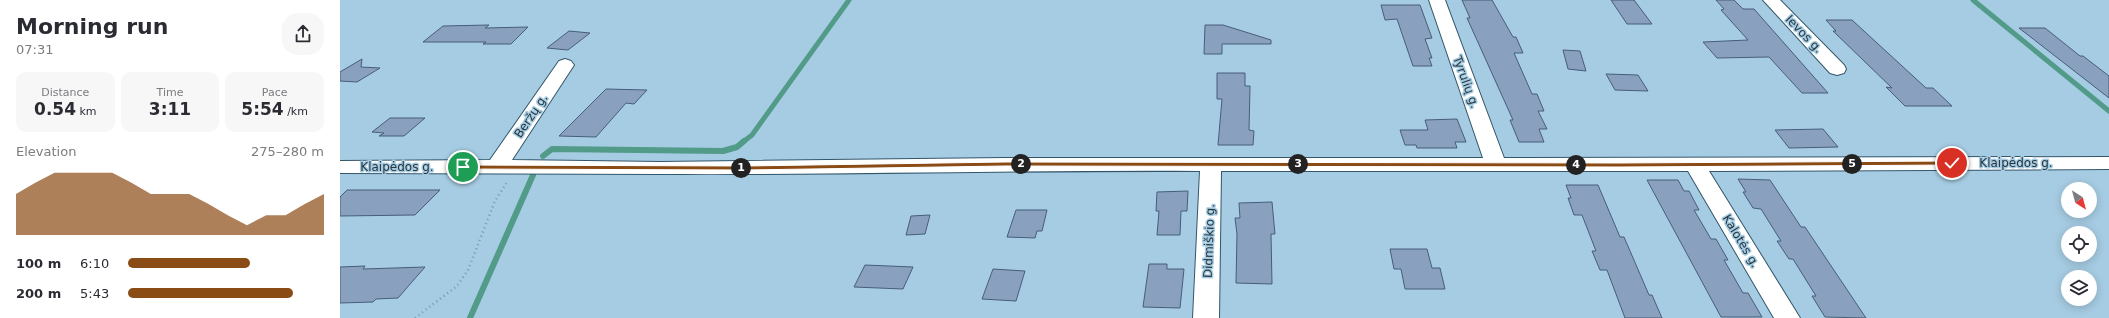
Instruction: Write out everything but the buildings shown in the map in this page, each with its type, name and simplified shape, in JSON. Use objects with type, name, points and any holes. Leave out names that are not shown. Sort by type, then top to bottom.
[{"type":"street","name":"Tyrulių g.","points":[[1437,0],[1496,164]]},
{"type":"street","name":"Ievos g.","points":[[1771,0],[1837,69]]},
{"type":"street","name":"Beržų g.","points":[[507,166],[565,65]]},
{"type":"street","name":"Klaipėdos g.","points":[[340,167],[507,166],[668,168],[972,164],[1695,165],[2109,163]]},
{"type":"street","name":"Didmiškio g.","points":[[1206,318],[1211,164]]},
{"type":"street","name":"Kalotės g.","points":[[1695,165],[1787,318]]},
{"type":"path","points":[[414,318],[457,286],[464,275],[495,201],[507,166]]},
{"type":"waterway","points":[[743,142],[752,135],[849,0]]},
{"type":"waterway","points":[[1973,0],[2109,111]]},
{"type":"waterway","points":[[543,156],[552,149],[723,151],[737,147],[744,141]]},
{"type":"waterway","points":[[470,318],[533,175]]},
{"type":"route","points":[[463,167],[745,168],[972,164],[1398,163],[1619,165],[1952,163]]}]
